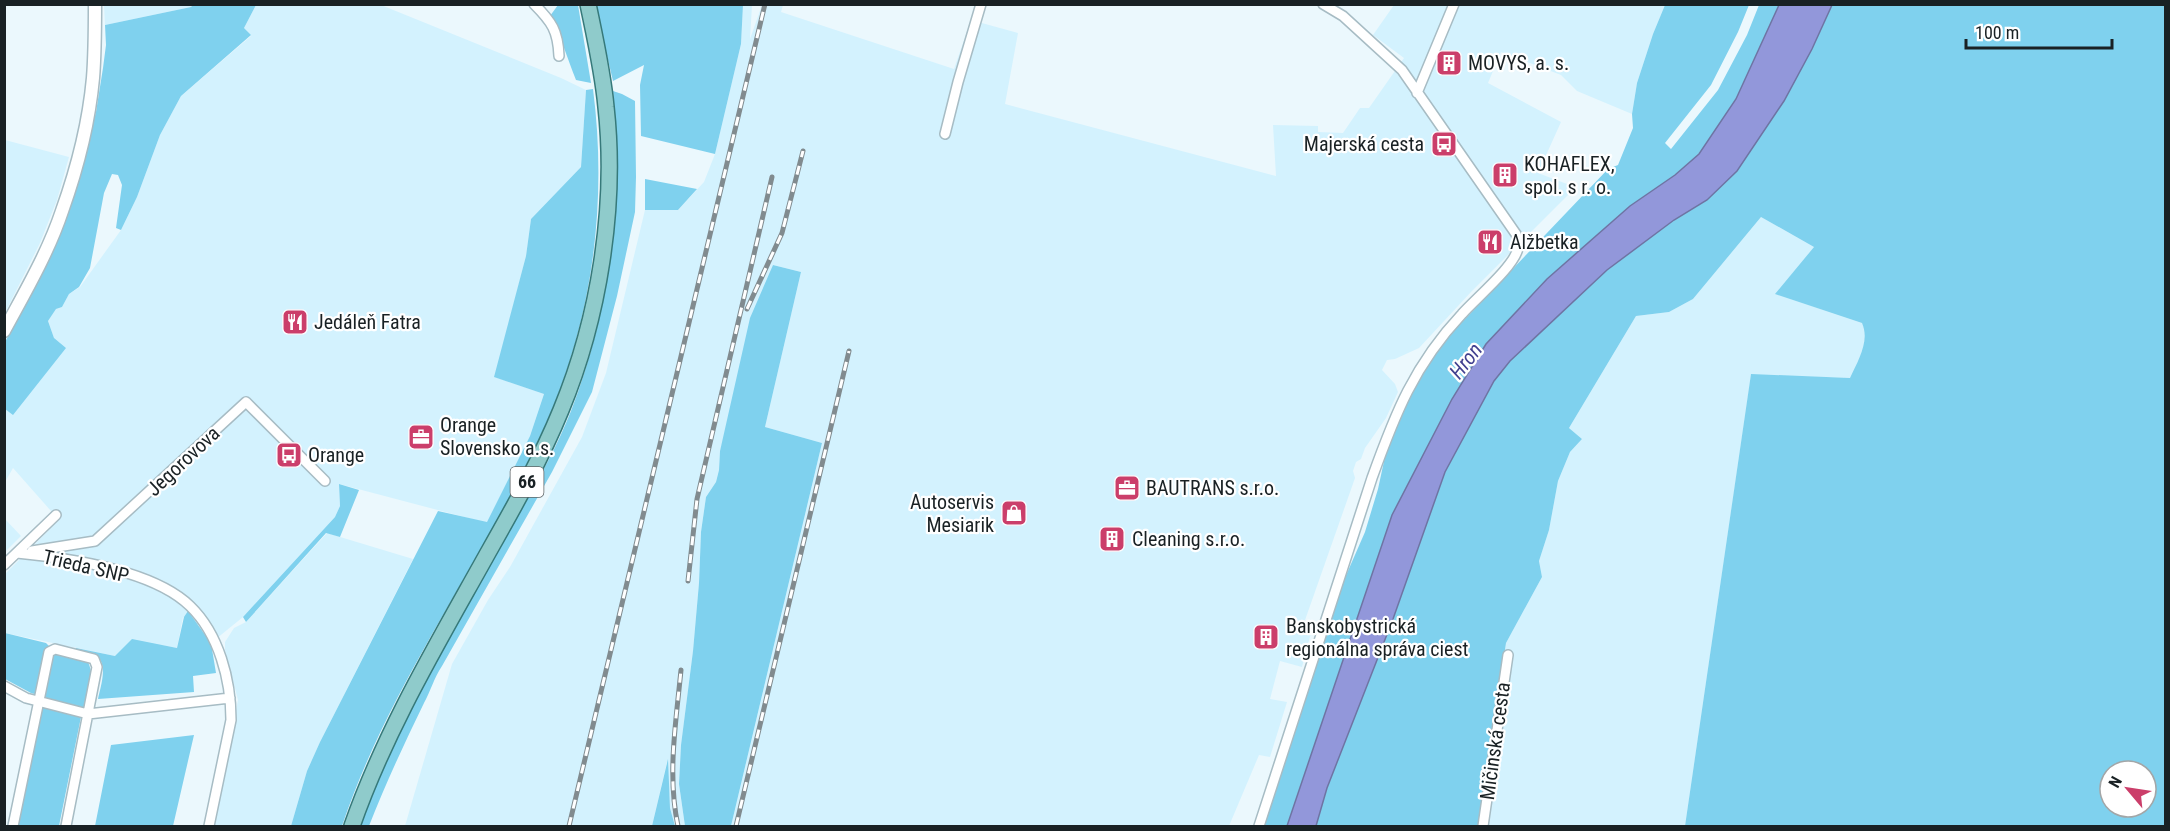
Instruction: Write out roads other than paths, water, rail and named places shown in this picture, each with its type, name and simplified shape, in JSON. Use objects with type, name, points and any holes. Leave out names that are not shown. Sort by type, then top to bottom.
[{"type":"main road","name":"66","points":[[352,826],[370,778],[399,716],[524,489],[552,431],[572,381],[590,321],[602,258],[608,163],[606,109],[599,57],[588,4]]},
{"type":"street","points":[[4,331],[45,253],[70,187],[87,119],[93,80],[95,4]]},
{"type":"street","points":[[534,4],[557,34],[559,56]]},
{"type":"street","points":[[945,134],[981,4]]},
{"type":"street","points":[[1259,826],[1372,478],[1408,388],[1432,348],[1509,265],[1518,249],[1516,234],[1402,70],[1343,16],[1323,4]]},
{"type":"street","points":[[1417,93],[1454,4]]},
{"type":"street","name":"Jegorovova","points":[[17,553],[95,541],[246,402],[325,481]]},
{"type":"street","points":[[4,566],[56,515]]},
{"type":"street","name":"Trieda SNP","points":[[17,553],[82,562],[116,570],[154,584],[177,596],[195,612],[209,630],[221,658],[230,698],[231,720],[209,826]]},
{"type":"street","points":[[13,826],[51,649],[89,657],[96,662],[97,667],[66,826]]},
{"type":"street","name":"Mičinská cesta","points":[[1483,826],[1508,655]]},
{"type":"street","points":[[4,686],[26,698],[88,714],[230,698]]},
{"type":"railway","points":[[569,826],[765,4]]},
{"type":"railway","points":[[747,309],[782,233],[803,151]]},
{"type":"railway","points":[[688,581],[697,499],[772,177]]},
{"type":"railway","points":[[736,826],[849,351]]},
{"type":"railway","points":[[678,826],[673,768],[681,670]]},
{"type":"place","name":"MOVYS, a. s.","points":[[1449,63]]},
{"type":"place","name":"Majerská cesta","points":[[1444,144]]},
{"type":"place","name":"KOHAFLEX, spol. s r. o.","points":[[1505,175]]},
{"type":"place","name":"Alžbetka","points":[[1490,242]]},
{"type":"place","name":"Jedáleň Fatra","points":[[295,322]]},
{"type":"place","name":"Orange Slovensko a.s.","points":[[421,437]]},
{"type":"place","name":"Orange","points":[[289,455]]},
{"type":"place","name":"BAUTRANS s.r.o.","points":[[1127,488]]},
{"type":"place","name":"Autoservis Mesiarik","points":[[1014,513]]},
{"type":"place","name":"Cleaning s.r.o.","points":[[1112,539]]},
{"type":"place","name":"Banskobystrická regionálna správa ciest","points":[[1266,637]]},
{"type":"water label","name":"Hron","points":[[1466,361]]}]
